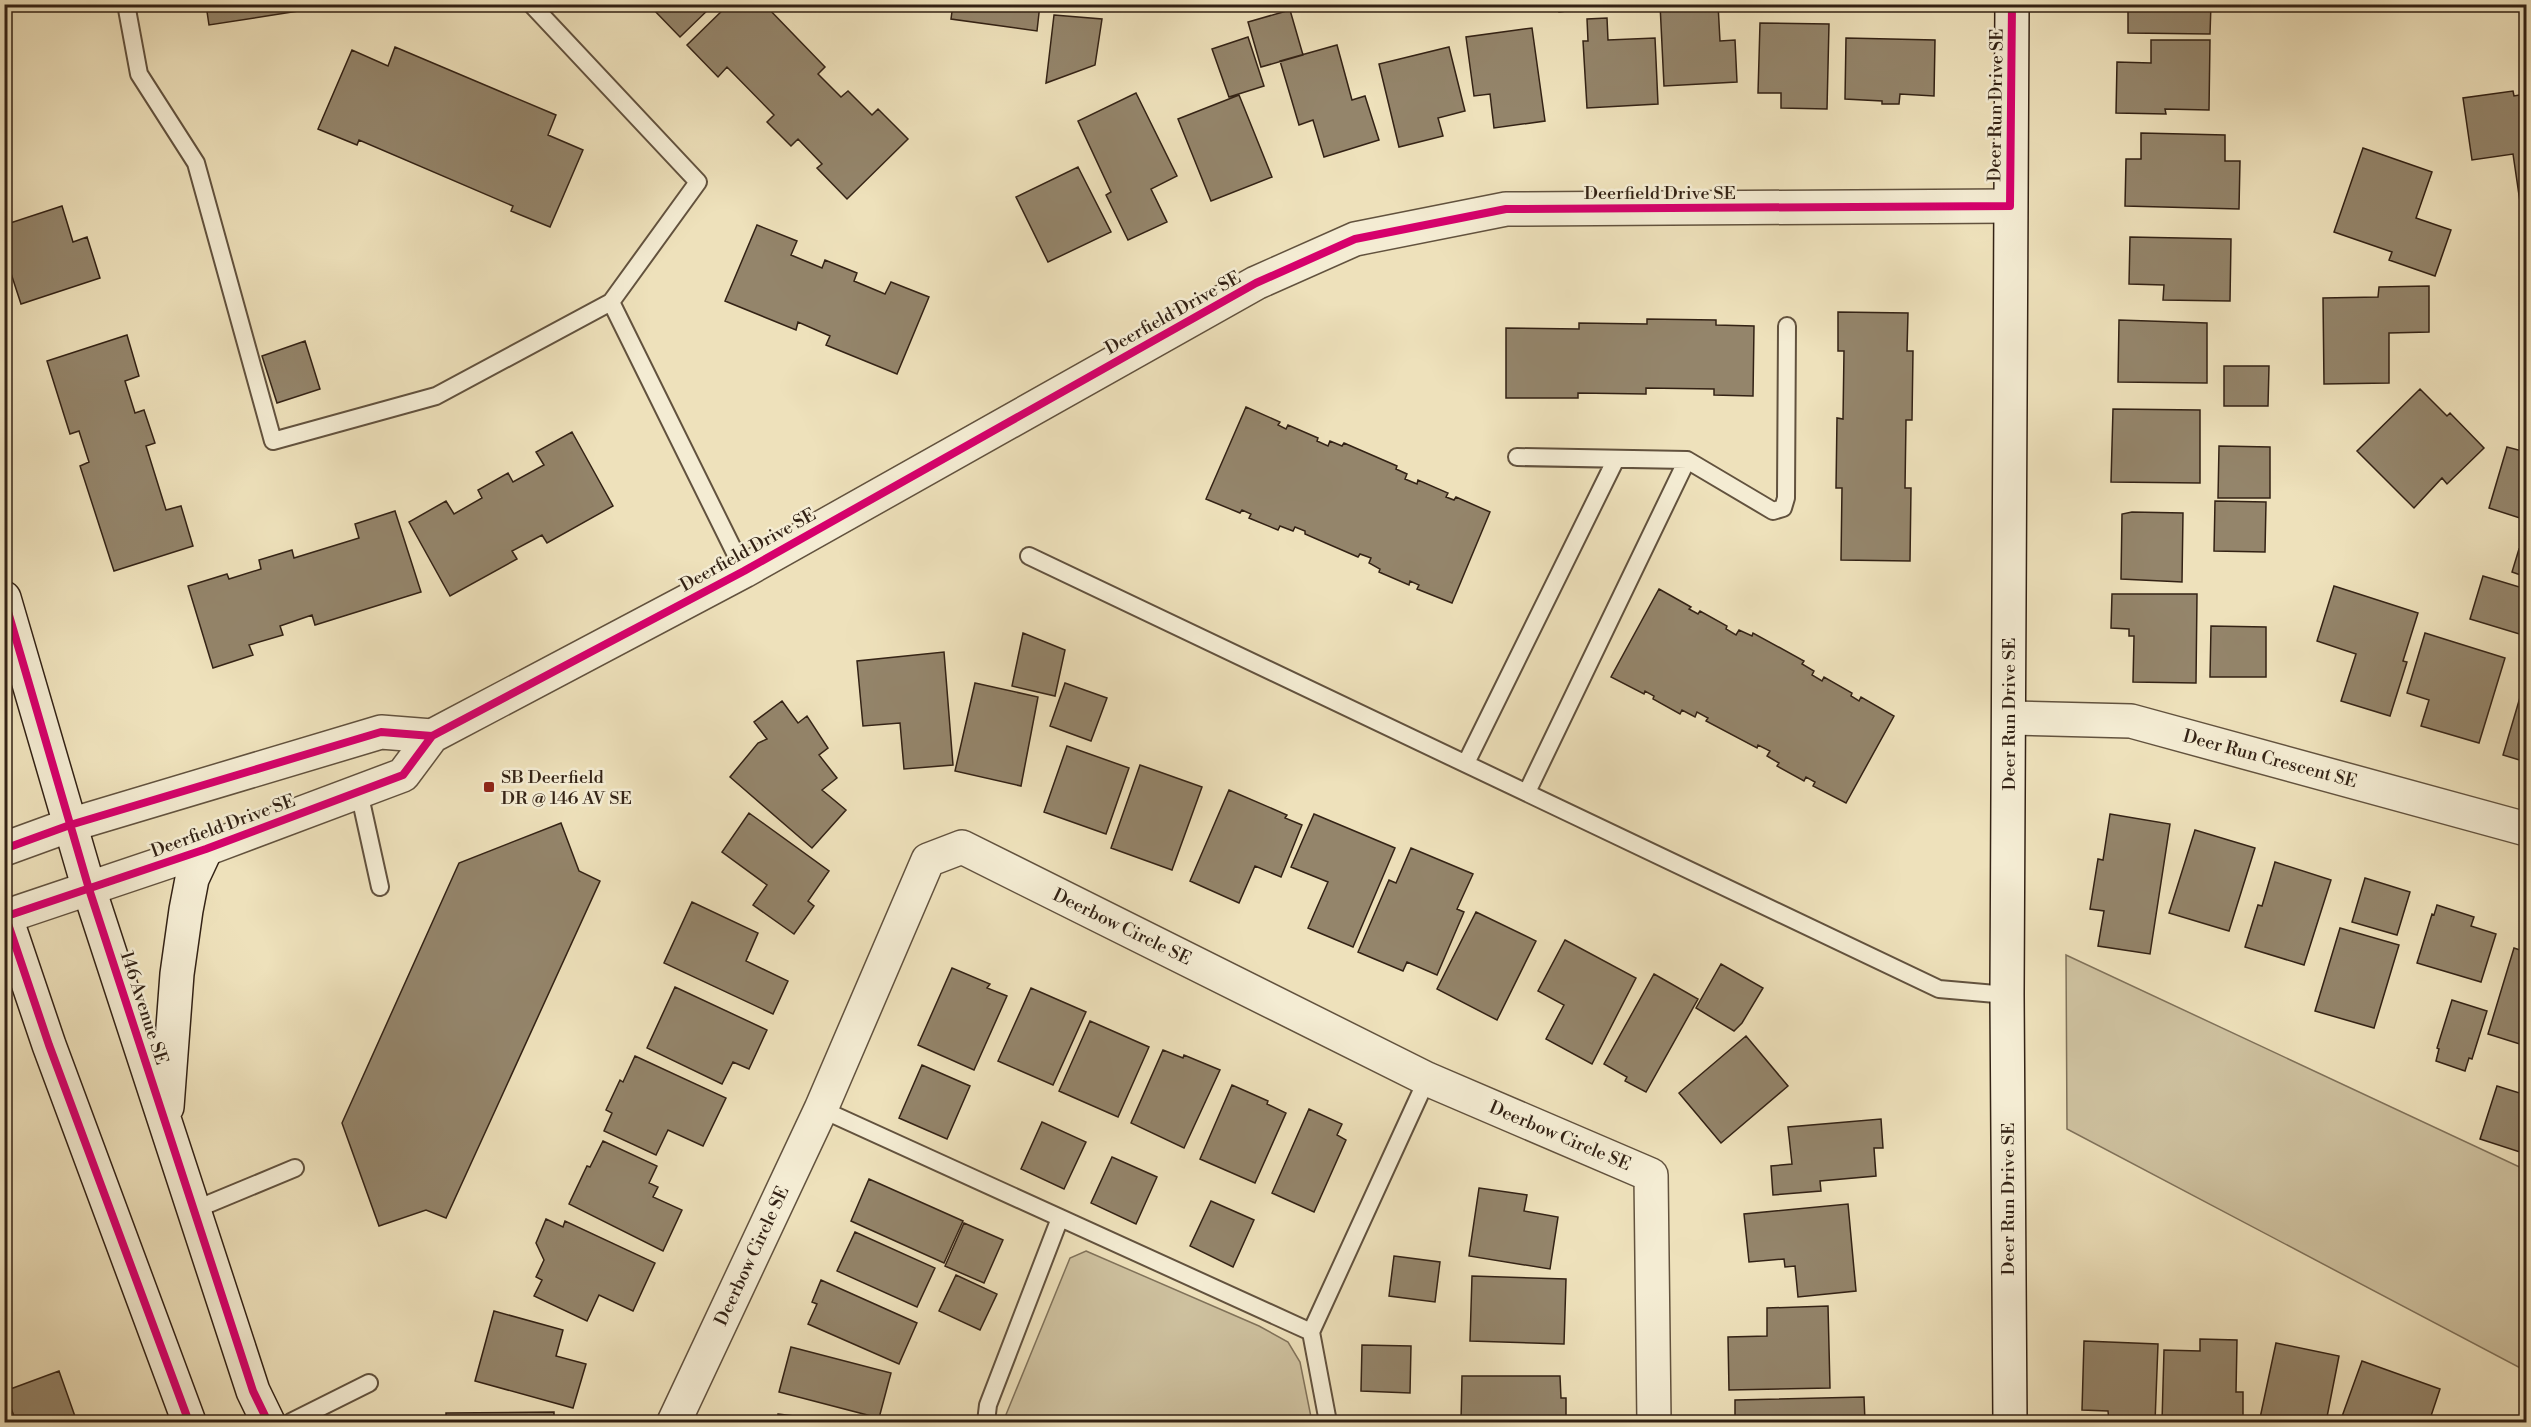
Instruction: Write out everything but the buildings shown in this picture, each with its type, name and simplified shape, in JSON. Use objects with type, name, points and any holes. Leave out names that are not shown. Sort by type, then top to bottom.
[{"type":"street","name":"Deer Run Drive SE","points":[[2010,1422],[2007,995],[2012,4]]},
{"type":"street","name":"Deerfield Drive SE","points":[[5,915],[206,849],[403,776],[432,736],[744,570],[1256,283],[1355,239],[1506,209],[2010,206]]},
{"type":"street","name":"146 Avenue SE","points":[[4,598],[89,889],[254,1391],[268,1422]]},
{"type":"street","name":"Deer Run Crescent SE","points":[[2010,718],[2131,722],[2526,829]]},
{"type":"street","points":[[4,849],[70,825],[381,732],[432,736]]},
{"type":"street","name":"Deerbow Circle SE","points":[[674,1422],[821,1109],[928,860],[962,847],[1426,1079],[1651,1175],[1654,1422]]},
{"type":"street","points":[[166,1123],[177,974],[186,910],[192,879],[206,849]]},
{"type":"street","points":[[5,915],[49,1045],[189,1422]]},
{"type":"lane","points":[[126,4],[139,74],[196,163],[273,441],[436,396],[610,302],[698,182],[531,4]]},
{"type":"lane","points":[[610,302],[744,570]]},
{"type":"lane","points":[[1517,457],[1687,460],[1773,511],[1783,508],[1786,498],[1787,326]]},
{"type":"lane","points":[[1466,763],[1616,459]]},
{"type":"lane","points":[[1527,792],[1687,460]]},
{"type":"lane","points":[[1029,556],[1939,989],[2007,995]]},
{"type":"lane","points":[[359,792],[380,887]]},
{"type":"lane","points":[[1328,1422],[1311,1332],[1426,1079]]},
{"type":"lane","points":[[821,1109],[1311,1332]]},
{"type":"lane","points":[[194,1210],[295,1168]]},
{"type":"lane","points":[[987,1422],[988,1405],[1060,1218]]},
{"type":"lane","points":[[291,1422],[369,1383]]},
{"type":"shaded area","points":[[2066,955],[2526,1170],[2526,1371],[2067,1129]]},
{"type":"shaded area","points":[[1086,1251],[1259,1326],[1288,1342],[1300,1362],[1312,1422],[1003,1422],[1070,1258]]},
{"type":"cycle path","points":[[4,917],[206,849],[403,775],[432,736],[744,571],[1256,283],[1355,239],[1506,209],[2010,206],[2012,4]]},
{"type":"cycle path","points":[[4,598],[89,889],[253,1391],[268,1422]]},
{"type":"cycle path","points":[[4,849],[70,825],[381,732],[432,736]]},
{"type":"cycle path","points":[[4,912],[49,1045],[189,1422]]},
{"type":"place","name":"SB Deerfield DR @ 146 AV SE","points":[[489,787]]}]
